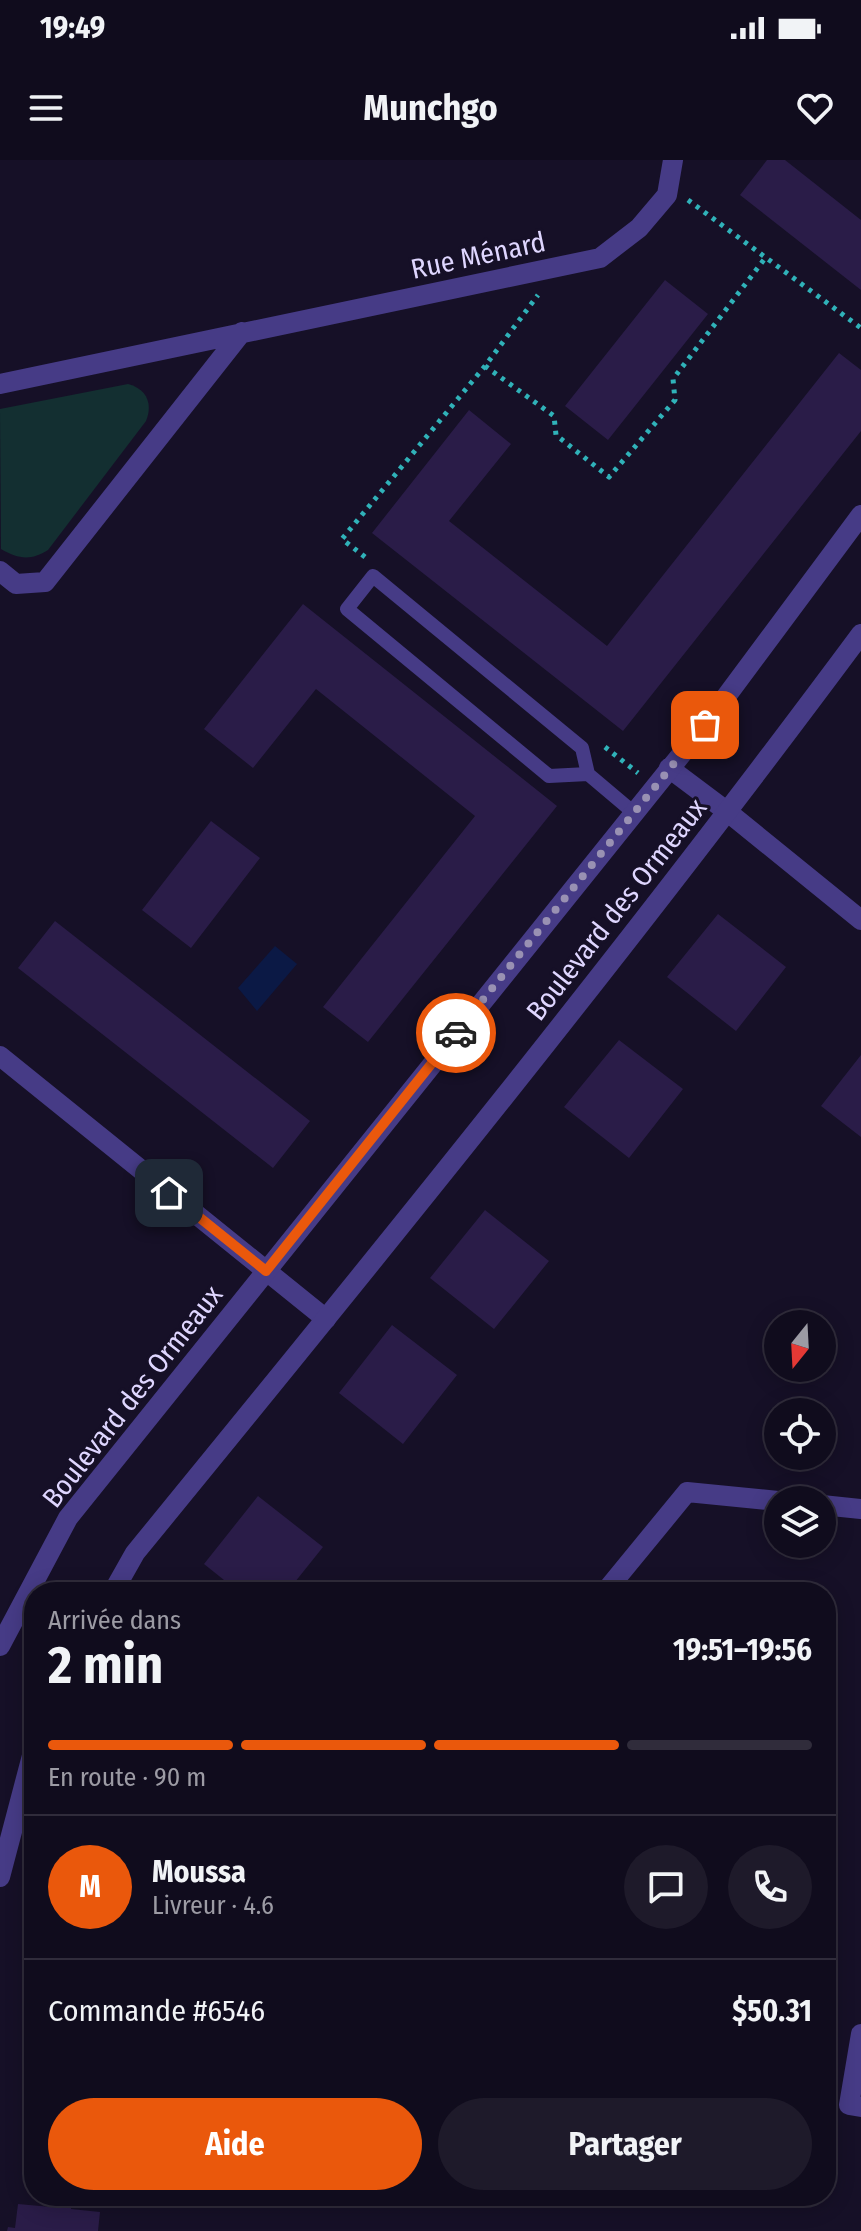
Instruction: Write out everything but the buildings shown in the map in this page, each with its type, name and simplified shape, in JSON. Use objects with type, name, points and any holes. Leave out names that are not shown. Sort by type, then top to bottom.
[{"type":"street","name":"Rue Ménard","points":[[0,384],[600,258],[639,228],[667,195],[673,160]]},
{"type":"street","points":[[0,571],[16,584],[45,582],[242,332]]},
{"type":"street","name":"Boulevard des Ormeaux","points":[[34,1582],[68,1518],[705,725],[861,515]]},
{"type":"street","name":"Boulevard des Ormeaux","points":[[119,1582],[135,1553],[326,1319],[729,813],[861,634]]},
{"type":"street","points":[[669,768],[861,920]]},
{"type":"street","points":[[0,1056],[326,1319]]},
{"type":"street","points":[[613,1582],[687,1492],[764,1500]]},
{"type":"street","points":[[836,1506],[861,1509]]},
{"type":"street","name":"Boulevard des Ormeaux","points":[[0,1646],[24,1601]]},
{"type":"street","points":[[0,1877],[24,1786]]},
{"type":"street","points":[[861,2034],[849,2105],[861,2107]]},
{"type":"lane","points":[[588,774],[549,776],[347,609],[373,576],[582,748],[588,774],[633,812]]},
{"type":"path","points":[[668,185],[861,328]]},
{"type":"path","points":[[485,366],[554,416],[556,435],[609,477],[675,400],[673,379],[766,257]]},
{"type":"path","points":[[367,559],[342,539],[485,366],[560,266]]},
{"type":"path","points":[[604,746],[654,786]]},
{"type":"green space","points":[[128,384],[135,386],[147,398],[149,409],[146,421],[48,550],[24,557],[1,549],[0,409]]},
{"type":"water","points":[[275,946],[297,964],[257,1011],[238,988]]},
{"type":"way so far","points":[[456,1033],[705,725]]},
{"type":"route","points":[[169,1193],[266,1271],[456,1033]]}]
